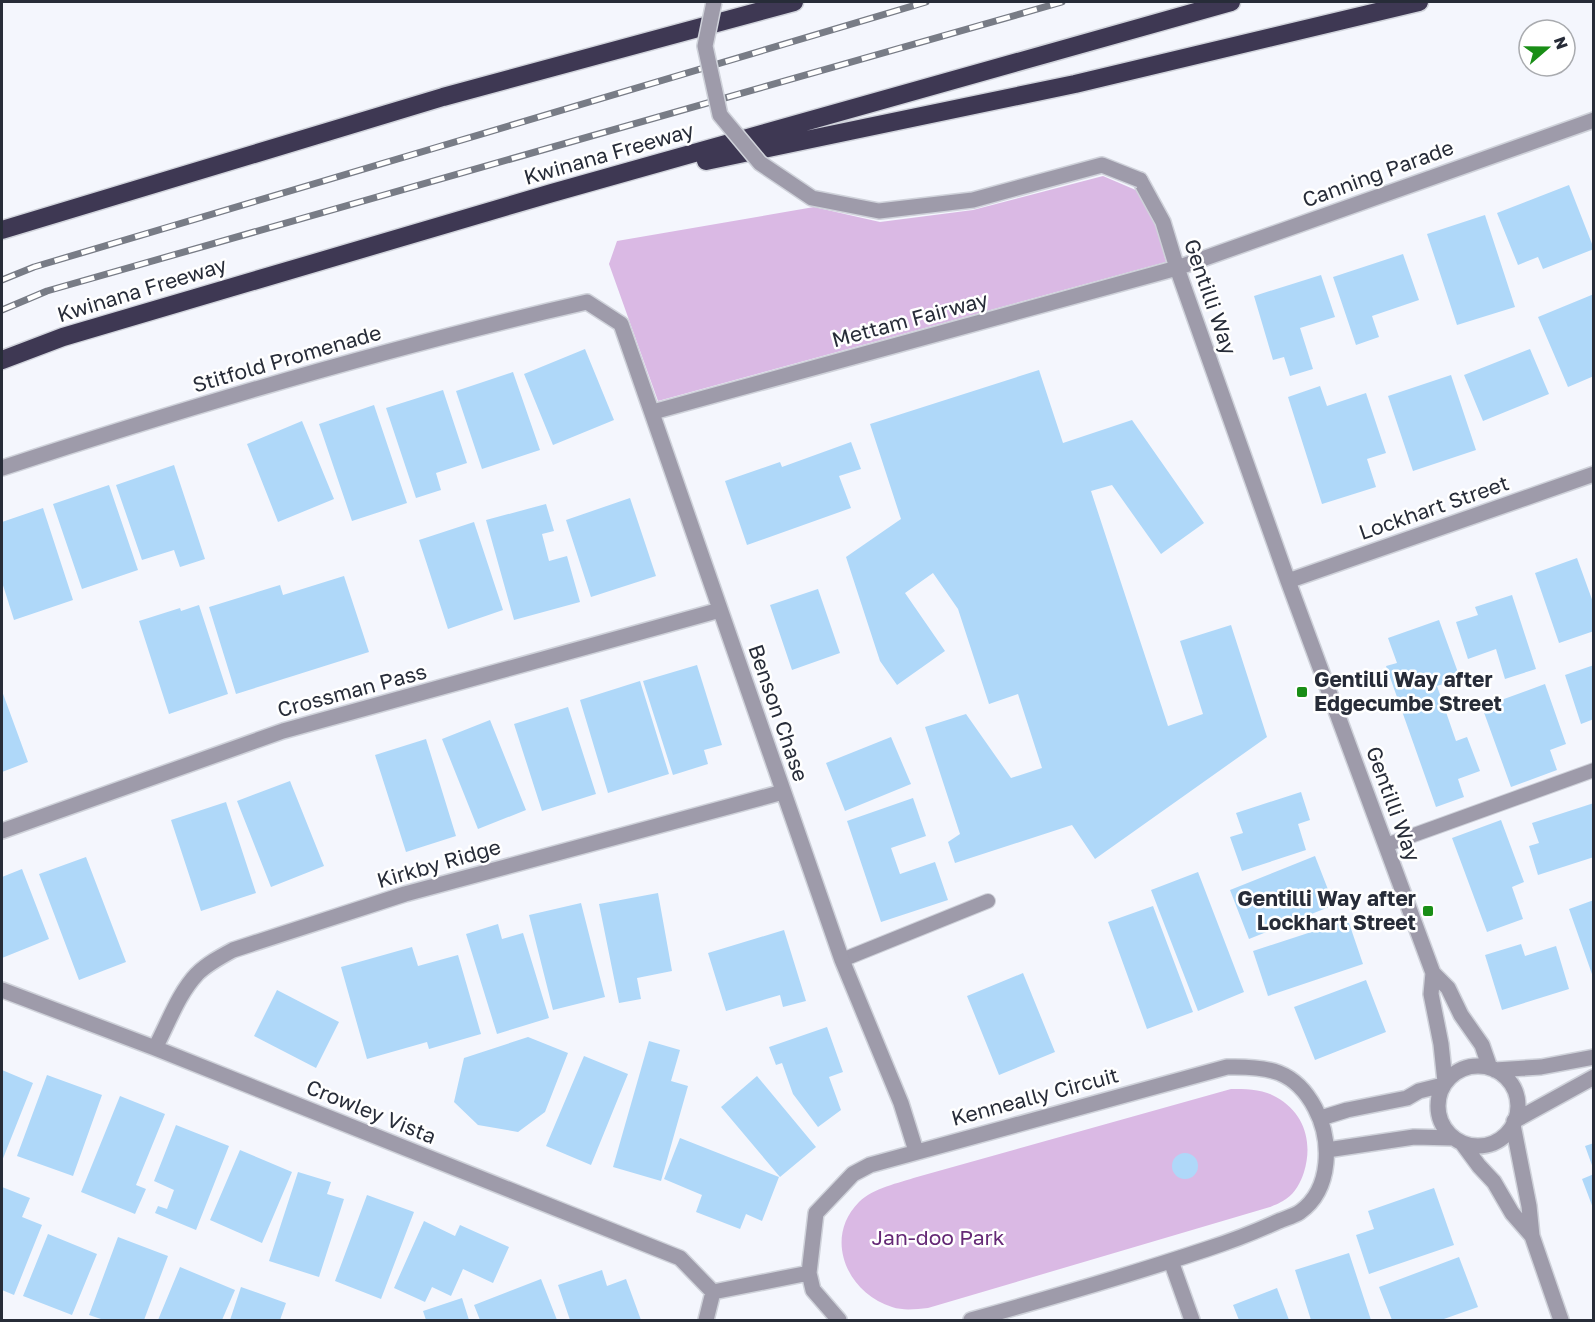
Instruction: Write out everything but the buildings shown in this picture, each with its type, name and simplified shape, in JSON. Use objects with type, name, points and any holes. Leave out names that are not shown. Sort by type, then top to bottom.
[{"type":"highway","points":[[2,230],[443,97],[794,2]]},
{"type":"highway","name":"Kwinana Freeway","points":[[2,360],[63,337],[552,193],[1231,2]]},
{"type":"highway","points":[[552,193],[1075,84],[1419,2]]},
{"type":"street","name":"Gentilli Way","points":[[714,2],[705,46],[720,115],[760,163],[812,198],[879,211],[973,200],[1102,165],[1140,180],[1163,222],[1177,268],[1288,581],[1433,973],[1448,988],[1493,1069]]},
{"type":"street","name":"Canning Parade","points":[[1177,268],[1593,120]]},
{"type":"street","name":"Mettam Fairway","points":[[653,412],[1177,268]]},
{"type":"street","name":"Benson Chase","points":[[587,302],[621,324],[842,960],[901,1103],[916,1151]]},
{"type":"street","name":"Stitfold Promenade","points":[[2,468],[290,378],[416,343],[587,302]]},
{"type":"street","name":"Lockhart Street","points":[[1288,581],[1593,474]]},
{"type":"street","name":"Crossman Pass","points":[[2,831],[283,731],[720,610]]},
{"type":"street","name":"Kirkby Ridge","points":[[155,1048],[185,991],[198,974],[214,960],[232,950],[405,894],[783,792]]},
{"type":"street","name":"Gentilli Way","points":[[1433,973],[1431,994],[1441,1044],[1444,1084]]},
{"type":"street","name":"Crowley Vista","points":[[2,990],[155,1048],[680,1258],[713,1292]]},
{"type":"street","points":[[1532,1236],[1512,1214],[1494,1182],[1440,1119],[1438,1102],[1444,1084],[1454,1074],[1465,1068],[1478,1066],[1493,1069],[1541,1067],[1593,1057]]},
{"type":"street","name":"Kenneally Circuit","points":[[809,1273],[816,1213],[837,1188],[853,1174],[870,1165],[1227,1067],[1256,1066],[1281,1073],[1306,1092],[1321,1118],[1327,1150],[1324,1176],[1313,1198],[1300,1212],[1252,1234],[1171,1261],[971,1320]]},
{"type":"street","points":[[1327,1150],[1414,1137],[1458,1141],[1482,1146],[1491,1144],[1507,1133],[1514,1123],[1517,1112],[1515,1092],[1510,1083],[1493,1069]]},
{"type":"street","points":[[1514,1123],[1593,1077]]},
{"type":"street","points":[[1321,1118],[1347,1110],[1407,1098],[1419,1091],[1444,1084]]},
{"type":"street","points":[[1514,1123],[1532,1236],[1561,1320]]},
{"type":"street","points":[[1171,1261],[1192,1320]]},
{"type":"street","points":[[706,1320],[713,1292],[809,1273],[813,1290],[839,1320]]},
{"type":"lane","points":[[1386,845],[1593,770]]},
{"type":"lane","points":[[842,960],[988,901]]},
{"type":"green space","points":[[1103,176],[1138,191],[1157,228],[1166,262],[658,401],[609,264],[617,241],[814,207],[880,222],[973,210]]},
{"type":"green space","name":"Jan-doo Park","points":[[1231,1089],[1248,1089],[1271,1094],[1294,1111],[1304,1130],[1308,1150],[1303,1176],[1292,1194],[1270,1207],[928,1308],[901,1309],[876,1300],[852,1277],[845,1263],[842,1247],[843,1232],[848,1216],[859,1202],[879,1190],[917,1177]]},
{"type":"railway","points":[[2,280],[34,267],[926,2]]},
{"type":"railway","points":[[2,310],[47,291],[1062,2]]},
{"type":"place","name":"Gentilli Way after Edgecumbe Street","points":[[1302,692]]},
{"type":"place","name":"Gentilli Way after Lockhart Street","points":[[1428,911]]}]
